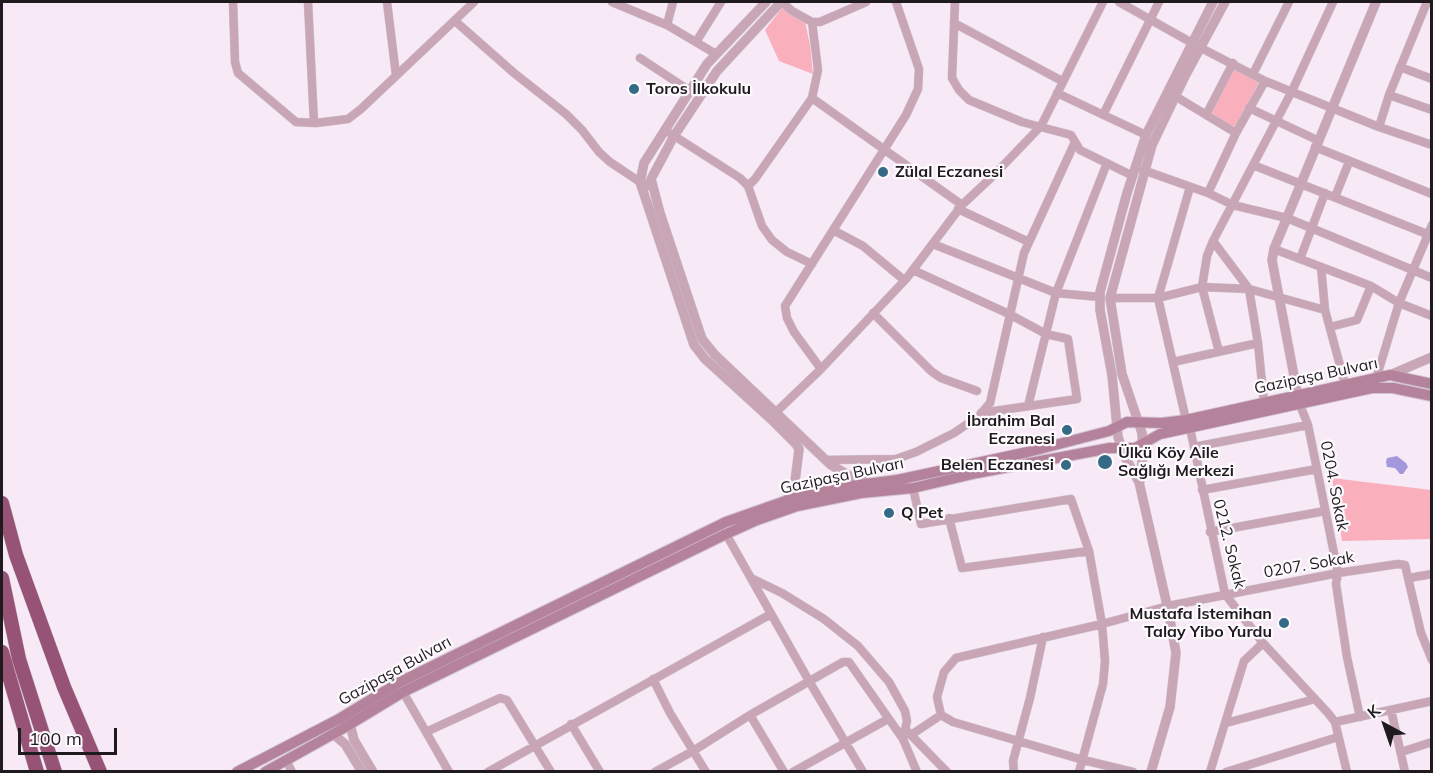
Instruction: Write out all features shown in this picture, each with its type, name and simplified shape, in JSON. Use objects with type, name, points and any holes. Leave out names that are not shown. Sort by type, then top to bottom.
[{"type":"highway","points":[[2,503],[16,555],[64,687],[100,771]]},
{"type":"highway","points":[[2,578],[19,659],[55,771]]},
{"type":"highway","points":[[2,652],[36,771]]},
{"type":"main road","name":"Gazipaşa Bulvarı","points":[[265,771],[403,692],[726,534],[797,506],[861,493],[913,488],[977,473],[1121,446],[1135,447],[1160,434],[1188,424],[1264,402],[1299,400],[1345,384],[1390,375],[1431,384]]},
{"type":"main road","name":"Gazipaşa Bulvarı","points":[[237,771],[339,719],[400,682],[726,522],[786,501],[1028,452],[1109,431],[1126,422],[1188,424],[1299,400],[1372,388],[1393,388],[1431,396]]},
{"type":"street","points":[[233,2],[235,62],[238,74],[296,122],[314,123],[348,119],[474,2]]},
{"type":"street","points":[[308,2],[314,123]]},
{"type":"street","points":[[387,2],[396,75]]},
{"type":"street","points":[[612,2],[625,4],[667,24],[716,54]]},
{"type":"street","points":[[667,24],[673,2]]},
{"type":"street","points":[[696,42],[721,2]]},
{"type":"street","points":[[766,2],[716,54],[690,91],[644,163],[640,182],[694,345],[705,359],[825,460],[850,476],[870,483]]},
{"type":"street","points":[[786,501],[794,490],[799,449],[774,415],[702,339],[651,179],[674,136],[727,58],[781,2],[812,22],[820,22],[866,2]]},
{"type":"street","points":[[821,369],[794,332],[785,306],[884,151],[906,115],[918,89],[920,69],[896,2]]},
{"type":"street","points":[[955,2],[952,78],[969,100],[1022,122],[1071,135],[1080,150],[1133,176]]},
{"type":"street","points":[[774,415],[821,369],[913,270],[960,207],[1041,126],[1103,2]]},
{"type":"street","points":[[1119,2],[1265,81],[1379,127],[1431,145]]},
{"type":"street","points":[[1103,115],[1159,2]]},
{"type":"street","points":[[1139,482],[1143,452],[1142,433],[1122,374],[1110,298],[1143,170],[1152,144],[1197,45],[1213,2]]},
{"type":"street","points":[[1151,771],[1170,707],[1176,653],[1139,482],[1121,446],[1112,375],[1100,310],[1100,297],[1103,277],[1146,135],[1197,45],[1225,2]]},
{"type":"street","points":[[1253,74],[1289,2]]},
{"type":"street","points":[[1219,352],[1202,287],[1207,256],[1275,120],[1292,91],[1334,2]]},
{"type":"street","points":[[1299,400],[1272,260],[1274,249],[1376,2]]},
{"type":"street","points":[[1379,127],[1389,95],[1427,2]]},
{"type":"street","points":[[455,21],[514,73],[566,114],[610,162],[640,182],[652,187]]},
{"type":"street","points":[[748,186],[812,98],[818,70],[812,22]]},
{"type":"street","points":[[954,23],[1062,81]]},
{"type":"street","points":[[640,58],[690,91]]},
{"type":"street","points":[[1206,115],[1233,63]]},
{"type":"street","points":[[1400,67],[1431,79]]},
{"type":"street","points":[[1208,193],[1236,133],[1265,81]]},
{"type":"street","points":[[1057,93],[1146,135]]},
{"type":"street","points":[[1389,95],[1431,110]]},
{"type":"street","points":[[1175,96],[1236,133]]},
{"type":"street","points":[[812,98],[960,207],[1029,242]]},
{"type":"street","points":[[1249,108],[1349,162],[1431,194]]},
{"type":"street","points":[[665,130],[740,178],[748,186],[762,226],[772,240],[787,252],[812,264]]},
{"type":"street","points":[[825,460],[896,459],[954,433],[981,414],[990,403],[1024,253],[1076,142]]},
{"type":"street","points":[[1335,197],[1349,162]]},
{"type":"street","points":[[1028,406],[1056,293],[1107,163]]},
{"type":"street","points":[[1253,165],[1430,235]]},
{"type":"street","points":[[1143,170],[1208,193],[1233,205],[1287,218],[1431,278]]},
{"type":"street","points":[[1158,298],[1190,187]]},
{"type":"street","points":[[1300,259],[1325,193]]},
{"type":"street","points":[[1376,379],[1400,303],[1430,235],[1431,225]]},
{"type":"street","points":[[833,230],[863,246],[904,280]]},
{"type":"street","points":[[1213,241],[1249,289],[1258,343],[1264,402]]},
{"type":"street","points":[[933,244],[1056,293],[1100,297]]},
{"type":"street","points":[[1274,249],[1371,286],[1400,303],[1431,316]]},
{"type":"street","points":[[1321,267],[1325,310],[1345,384]]},
{"type":"street","points":[[913,270],[1009,314],[1046,334],[1068,339],[1077,399],[981,414]]},
{"type":"street","points":[[1330,327],[1357,320],[1371,286]]},
{"type":"street","points":[[1110,298],[1158,298],[1202,287],[1249,289],[1325,310]]},
{"type":"street","name":"0212. Sokak","points":[[1158,298],[1194,447],[1210,532],[1225,594],[1263,643],[1335,722],[1347,771]]},
{"type":"street","points":[[873,313],[931,371],[941,378],[977,391]]},
{"type":"street","points":[[1173,362],[1258,343]]},
{"type":"street","points":[[1390,375],[1431,357]]},
{"type":"street","name":"0204. Sokak","points":[[1299,400],[1308,425],[1338,573],[1337,594],[1360,717]]},
{"type":"street","points":[[1194,447],[1308,425]]},
{"type":"street","points":[[1202,490],[1317,469]]},
{"type":"street","points":[[913,488],[921,524],[1071,499],[1089,550],[1102,624],[1105,661],[1103,684],[1079,771]]},
{"type":"street","points":[[1210,532],[1325,512]]},
{"type":"street","points":[[950,518],[962,568],[1089,550]]},
{"type":"street","points":[[726,534],[863,771]]},
{"type":"street","name":"0207. Sokak","points":[[941,715],[937,697],[939,688],[944,672],[956,658],[1102,624],[1167,606],[1338,573],[1398,564],[1405,565],[1409,578]]},
{"type":"street","points":[[1431,574],[1409,578],[1421,633],[1431,660]]},
{"type":"street","points":[[750,578],[782,593],[824,619],[858,645],[889,682],[905,711],[908,732],[947,771]]},
{"type":"street","points":[[494,770],[571,724],[771,614]]},
{"type":"street","points":[[1014,771],[1013,760],[1017,741],[1030,698],[1043,637]]},
{"type":"street","points":[[1210,771],[1244,661],[1263,643]]},
{"type":"street","points":[[655,771],[843,662],[849,662],[903,739],[917,771]]},
{"type":"street","points":[[653,679],[670,713],[706,771]]},
{"type":"street","points":[[403,692],[449,771]]},
{"type":"street","points":[[426,732],[500,698],[507,700],[551,771]]},
{"type":"street","points":[[1226,723],[1315,699]]},
{"type":"street","points":[[1335,722],[1431,701]]},
{"type":"street","points":[[1390,710],[1405,771]]},
{"type":"street","points":[[750,715],[784,771]]},
{"type":"street","points":[[903,739],[908,732],[941,715],[953,722],[1017,741],[1083,760],[1133,771]]},
{"type":"street","points":[[793,771],[888,719]]},
{"type":"street","points":[[350,724],[354,740],[373,771]]},
{"type":"street","points":[[571,724],[600,771]]},
{"type":"street","points":[[333,734],[345,744],[362,771]]},
{"type":"street","points":[[1226,771],[1338,737]]},
{"type":"street","points":[[1401,752],[1431,742]]},
{"type":"street","points":[[286,760],[292,771]]},
{"type":"shaded area","points":[[782,8],[805,22],[813,74],[779,61],[765,30]]},
{"type":"shaded area","points":[[1235,65],[1261,78],[1237,125],[1232,127],[1210,112]]},
{"type":"shaded area","points":[[1397,456],[1408,467],[1403,474],[1395,468],[1387,467],[1387,458]]},
{"type":"shaded area","points":[[1332,478],[1431,490],[1431,539],[1342,541]]},
{"type":"place","name":"Toros İlkokulu","points":[[634,89]]},
{"type":"place","name":"Zülal Eczanesi","points":[[883,172]]},
{"type":"place","name":"İbrahim Bal Eczanesi","points":[[1067,430]]},
{"type":"place","name":"Ülkü Köy Aile Sağlığı Merkezi","points":[[1105,462]]},
{"type":"place","name":"Belen Eczanesi","points":[[1066,465]]},
{"type":"place","name":"Q Pet","points":[[889,513]]},
{"type":"place","name":"Mustafa İstemihan Talay Yibo Yurdu","points":[[1284,623]]}]
